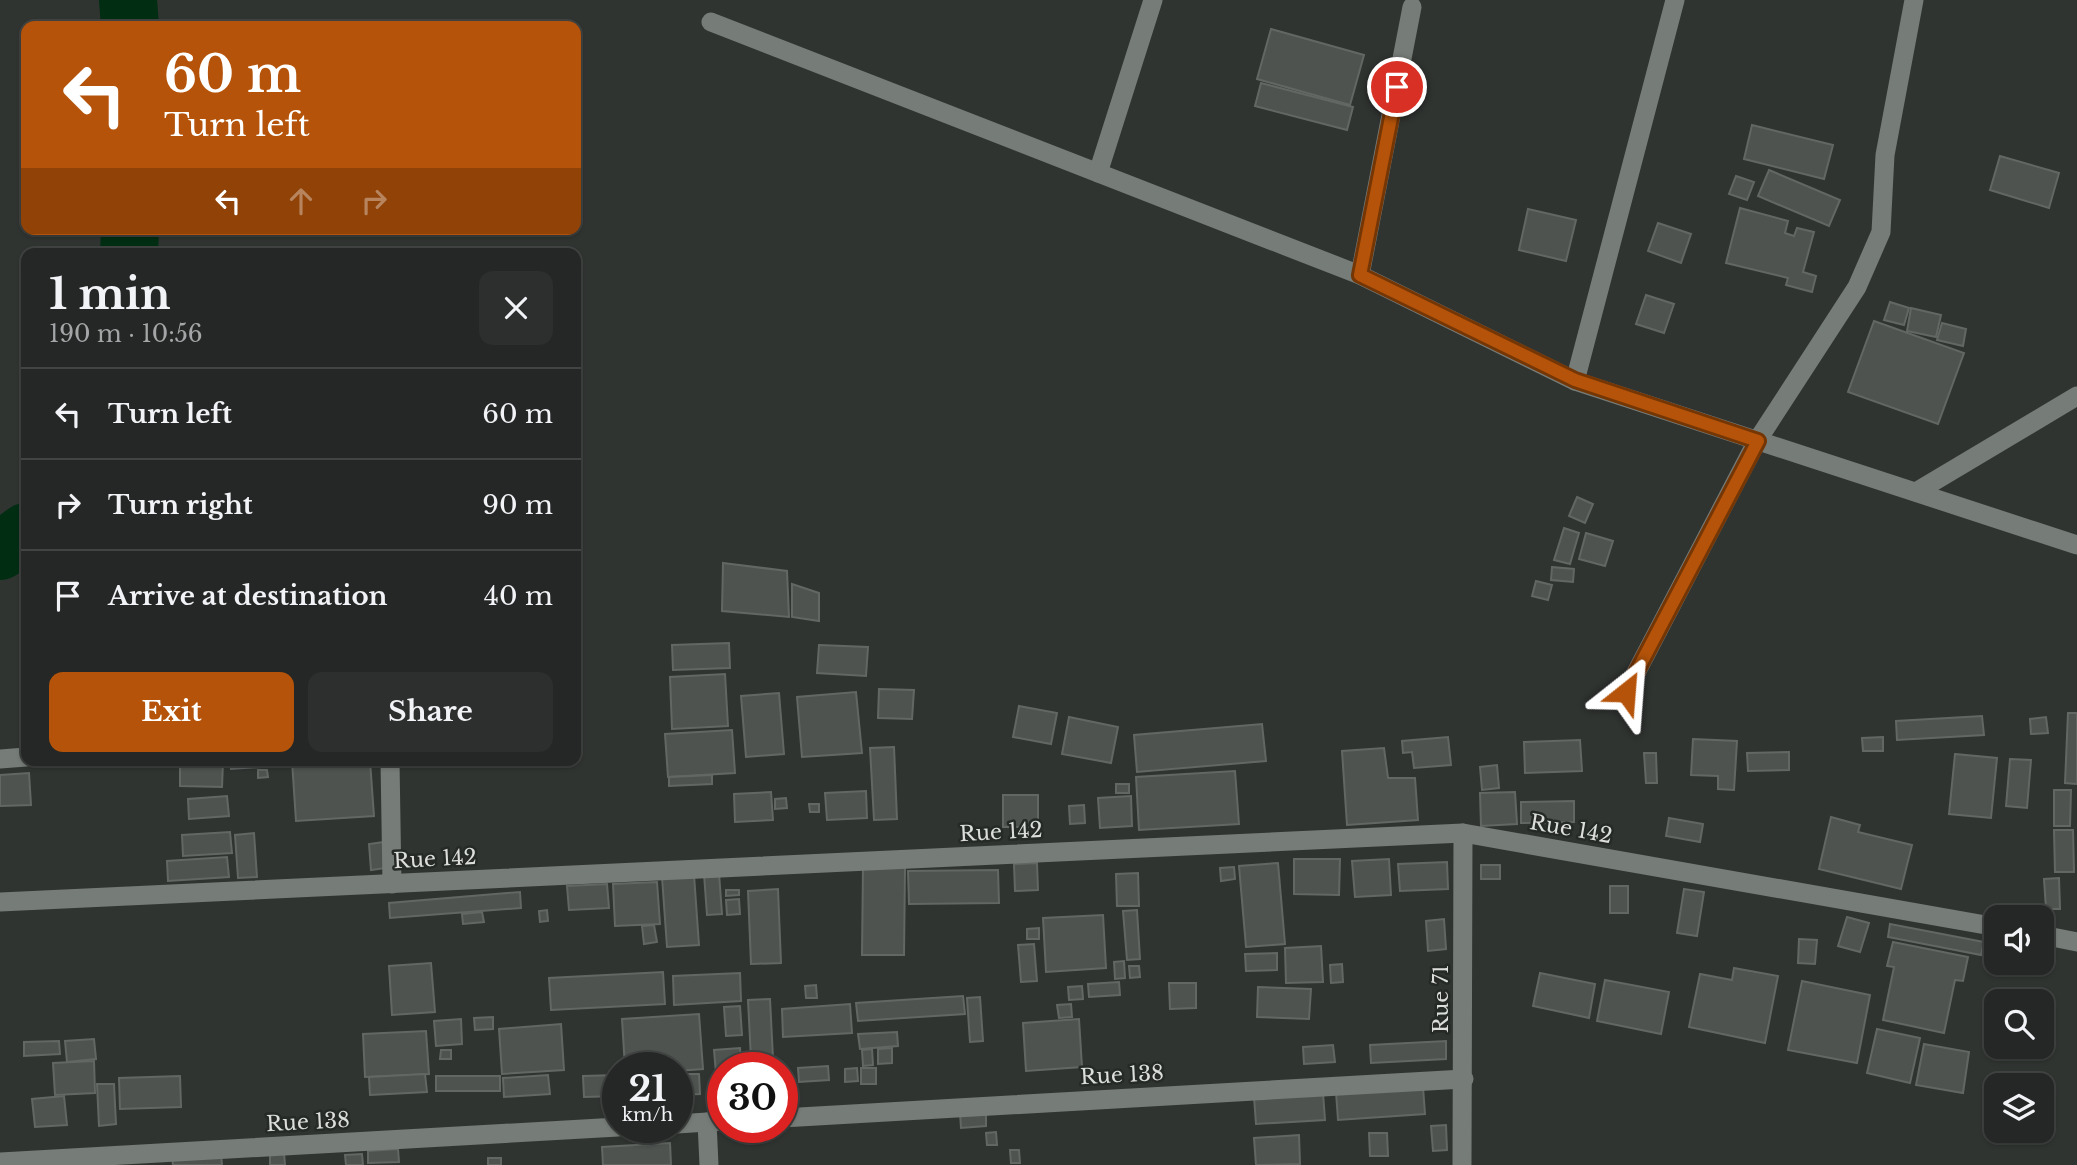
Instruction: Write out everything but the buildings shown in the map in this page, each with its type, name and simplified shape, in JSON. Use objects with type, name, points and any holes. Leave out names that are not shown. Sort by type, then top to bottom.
[{"type":"street","points":[[1098,173],[1153,0]]},
{"type":"street","points":[[1575,380],[1675,0]]},
{"type":"street","points":[[1626,692],[1758,441],[1857,287],[1881,232],[1885,155],[1914,0]]},
{"type":"street","points":[[1360,275],[1412,6]]},
{"type":"street","points":[[711,22],[1360,275],[1575,380],[2077,545]]},
{"type":"street","points":[[1916,492],[2077,396]]},
{"type":"street","points":[[0,759],[21,757]]},
{"type":"street","points":[[390,766],[392,884]]},
{"type":"street","name":"Rue 142","points":[[0,902],[1463,833],[1984,926]]},
{"type":"street","name":"Rue 71","points":[[1462,1165],[1463,833]]},
{"type":"street","points":[[2054,938],[2077,942]]},
{"type":"street","name":"Rue 138","points":[[798,1117],[1464,1079]]},
{"type":"street","name":"Rue 138","points":[[0,1162],[602,1128]]},
{"type":"street","points":[[709,1165],[712,1143]]},
{"type":"waterway","points":[[128,0],[130,21]]},
{"type":"waterway","points":[[129,248],[130,235]]},
{"type":"waterway","points":[[0,551],[21,536]]},
{"type":"route","points":[[1397,87],[1360,275],[1575,380],[1758,441],[1626,692]]}]
